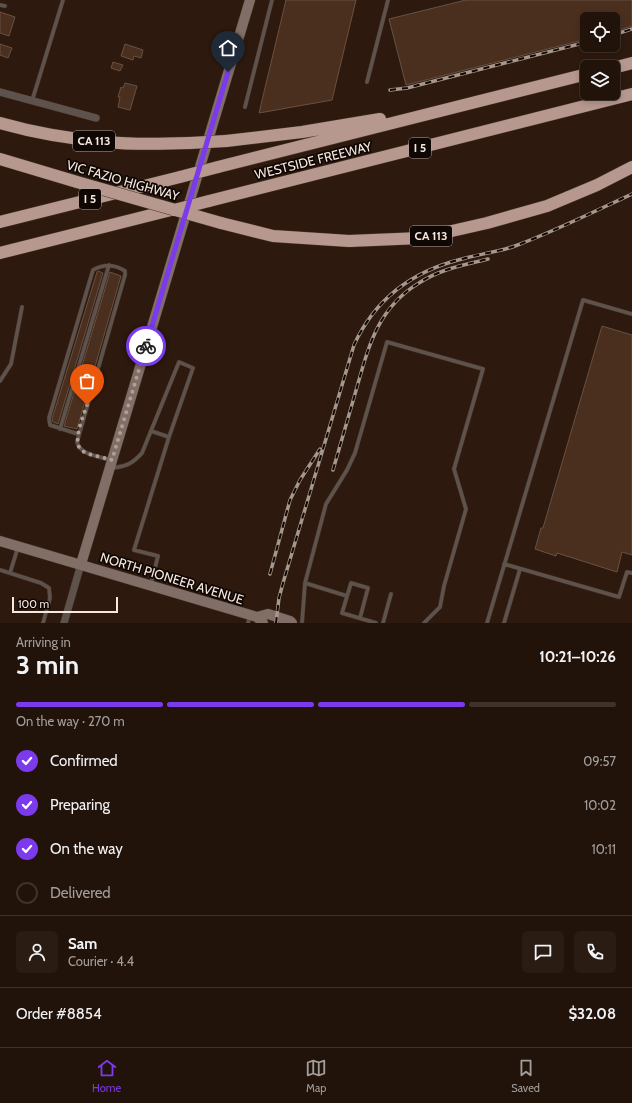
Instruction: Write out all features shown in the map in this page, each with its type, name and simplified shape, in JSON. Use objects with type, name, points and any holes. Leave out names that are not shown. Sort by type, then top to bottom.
[{"type":"highway","points":[[620,66],[632,63]]},
{"type":"highway","name":"WESTSIDE FREEWAY","points":[[0,222],[580,76]]},
{"type":"highway","name":"WESTSIDE FREEWAY","points":[[0,253],[632,94]]},
{"type":"highway","name":"VIC FAZIO HIGHWAY","points":[[0,124],[50,134],[107,142],[147,144],[190,143],[226,141],[439,112]]},
{"type":"highway","name":"VIC FAZIO HIGHWAY","points":[[0,159],[220,223],[273,236],[349,242],[421,238],[486,224],[547,206],[597,185],[632,167]]},
{"type":"street","points":[[66,622],[110,464],[250,0]]},
{"type":"street","points":[[0,92],[32,102],[96,118]]},
{"type":"street","name":"NORTH PIONEER AVENUE","points":[[0,541],[150,585],[255,619],[268,614],[292,623]]},
{"type":"lane","points":[[32,102],[63,0]]},
{"type":"lane","points":[[245,107],[272,0]]},
{"type":"lane","points":[[368,82],[388,0]]},
{"type":"lane","points":[[78,434],[50,425],[50,418],[93,270],[100,266],[109,265],[125,271],[125,275],[78,434],[78,447],[83,452],[110,464],[126,466],[134,461],[142,453],[179,362],[193,368],[169,437],[134,550],[158,556],[150,585]]},
{"type":"lane","points":[[60,429],[109,265]]},
{"type":"lane","points":[[487,623],[583,300],[632,314]]},
{"type":"lane","points":[[0,381],[11,364],[22,307]]},
{"type":"lane","points":[[302,623],[305,582],[326,504],[347,470],[355,453],[387,342],[483,369],[454,469],[466,509],[444,586],[440,607],[424,623]]},
{"type":"lane","points":[[151,432],[169,437]]},
{"type":"lane","points":[[10,573],[18,546]]},
{"type":"lane","points":[[504,564],[619,597],[627,572],[632,573]]},
{"type":"lane","points":[[504,623],[520,569]]},
{"type":"lane","points":[[0,570],[41,583],[49,588],[50,598],[43,623]]},
{"type":"lane","points":[[305,582],[347,596]]},
{"type":"lane","points":[[360,618],[368,588],[351,582],[342,613],[376,623]]},
{"type":"lane","points":[[383,623],[391,594]]},
{"type":"building","points":[[286,0],[356,0],[332,100],[259,113]]},
{"type":"building","points":[[466,0],[632,0],[632,26],[620,30],[620,12],[580,12],[580,41],[406,85],[389,19]]},
{"type":"building","points":[[0,12],[15,17],[9,36],[0,33]]},
{"type":"building","points":[[0,44],[12,48],[8,58],[0,55]]},
{"type":"building","points":[[125,44],[143,50],[141,58],[134,56],[133,60],[121,56]]},
{"type":"building","points":[[113,62],[123,65],[120,71],[111,68]]},
{"type":"building","points":[[125,83],[137,86],[130,110],[118,107],[120,97],[118,97],[121,87],[123,88]]},
{"type":"building","points":[[98,271],[103,273],[58,424],[53,422],[52,419]]},
{"type":"building","points":[[110,272],[121,276],[77,429],[64,426]]},
{"type":"building","points":[[602,326],[632,335],[632,555],[622,552],[617,572],[557,553],[556,556],[535,549],[541,528],[543,528]]},
{"type":"railway","points":[[620,33],[632,29]]},
{"type":"railway","points":[[390,90],[407,88],[580,44]]},
{"type":"railway","points":[[276,623],[279,598],[283,583],[354,345],[373,314],[384,301],[398,289],[427,271],[444,264],[515,246],[559,228],[632,194]]},
{"type":"railway","points":[[333,470],[364,361],[383,318],[404,293],[427,278],[452,268],[488,259]]},
{"type":"railway","points":[[270,574],[290,500],[300,480],[320,449]]},
{"type":"way so far","points":[[87,405],[78,434],[78,447],[83,452],[112,460],[146,346]]},
{"type":"route","points":[[146,346],[228,72]]}]
